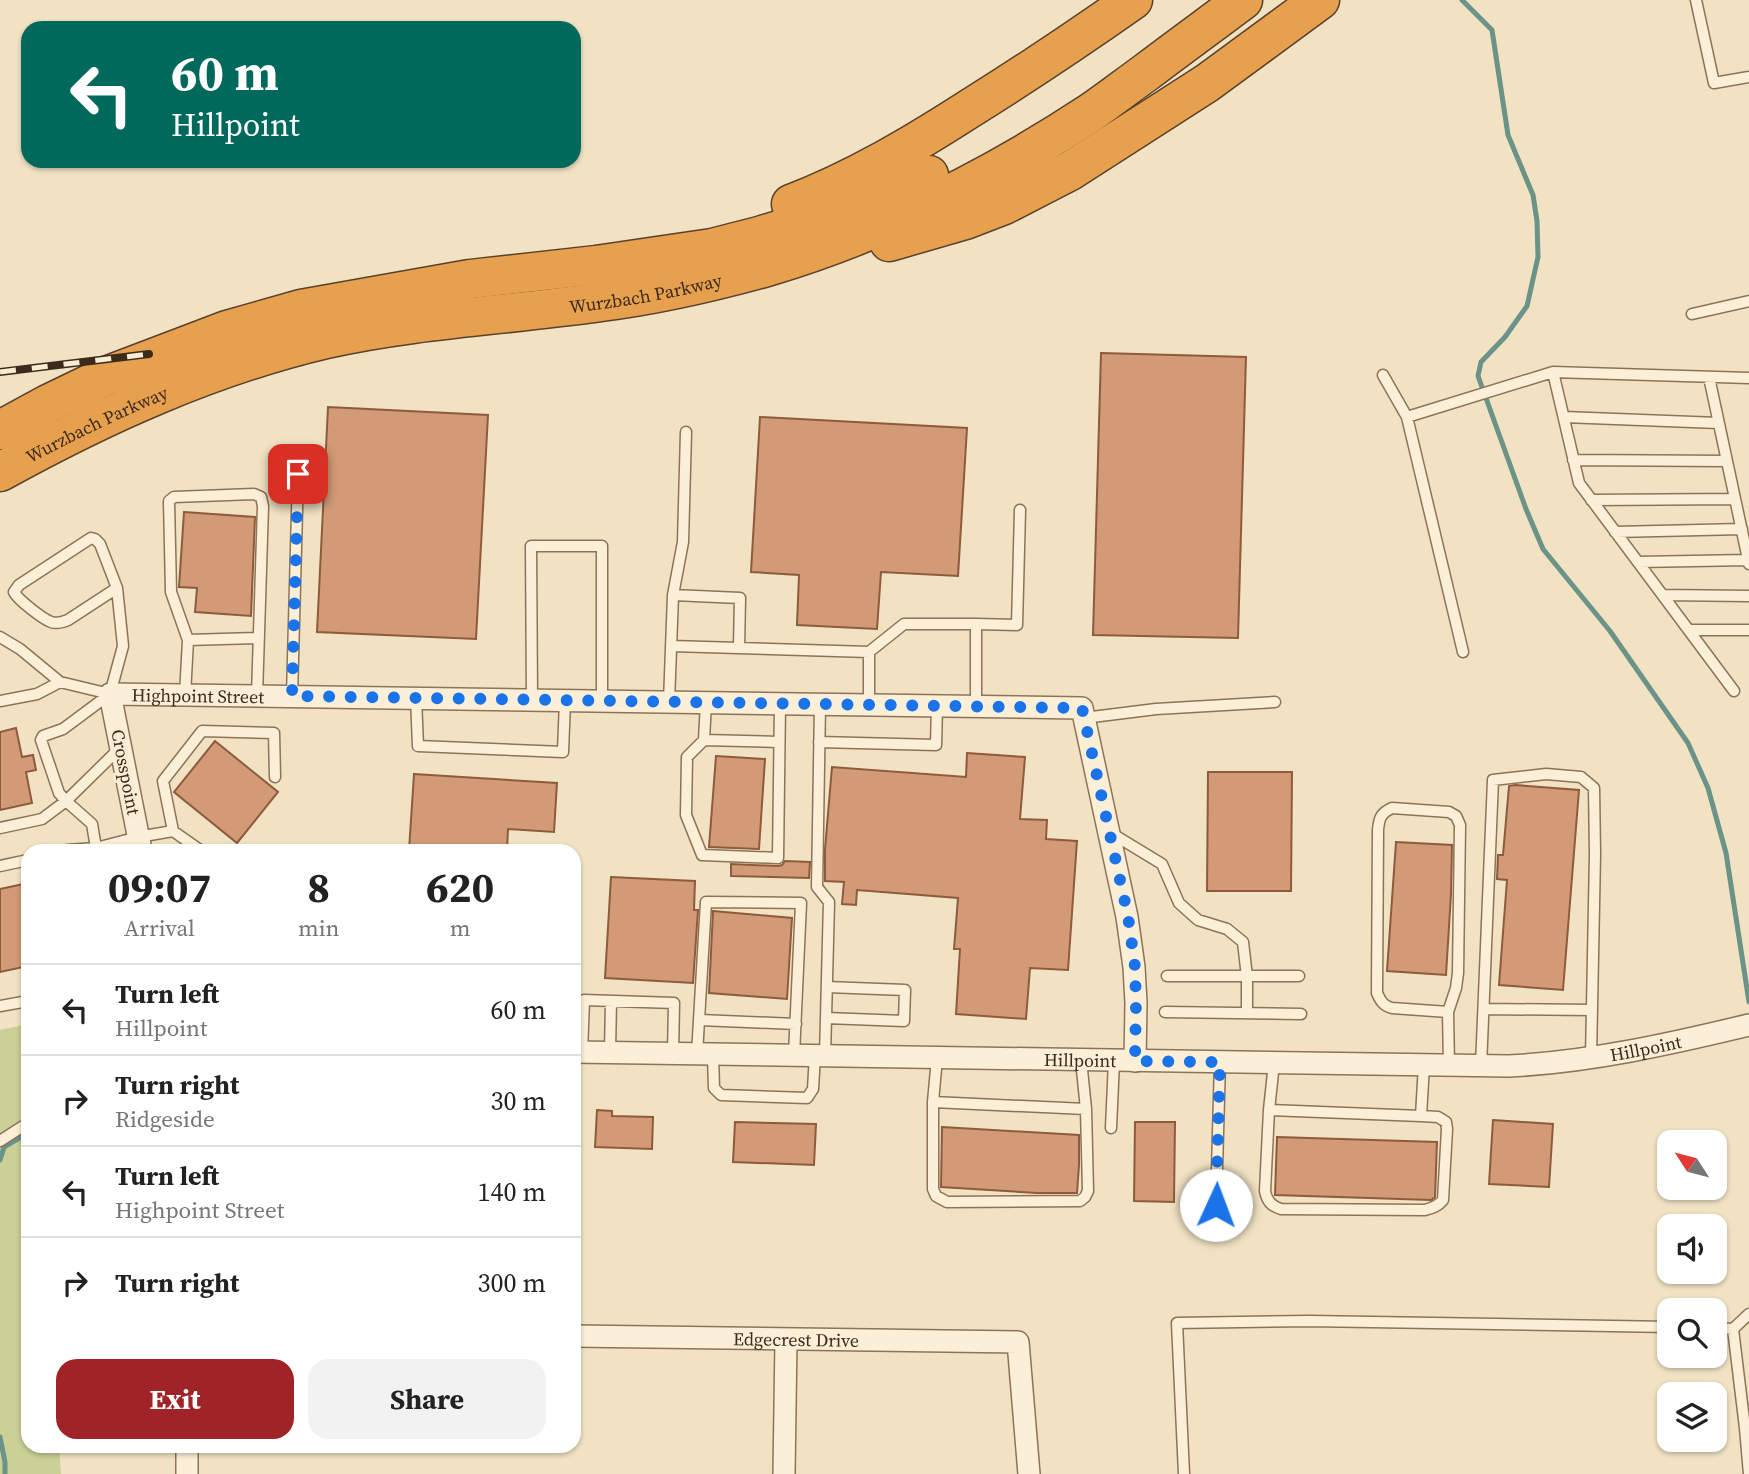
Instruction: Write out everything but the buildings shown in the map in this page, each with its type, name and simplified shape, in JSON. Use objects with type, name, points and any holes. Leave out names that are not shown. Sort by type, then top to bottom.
[{"type":"highway","points":[[652,257],[811,196],[912,145],[1048,59],[1133,0]]},
{"type":"highway","name":"Wurzbach Parkway","points":[[0,430],[106,376],[227,330],[301,309],[470,279],[596,265],[712,248],[760,236],[876,198],[1004,137],[1076,92],[1201,0]]},
{"type":"highway","name":"Wurzbach Parkway","points":[[0,472],[101,419],[172,388],[246,361],[326,340],[391,327],[602,302],[663,292],[770,265],[883,225],[1016,158],[1092,112],[1243,0]]},
{"type":"highway","points":[[770,265],[884,244],[965,220],[1004,205],[1070,171],[1207,83],[1320,0]]},
{"type":"street","name":"Highpoint Street","points":[[110,694],[937,706],[1083,713]]},
{"type":"street","name":"Crosspoint","points":[[110,694],[140,844]]},
{"type":"street","points":[[1083,713],[1128,916],[1135,967],[1136,1003],[1124,1061]]},
{"type":"street","name":"Hillpoint","points":[[581,1052],[1449,1066],[1542,1065],[1690,1040],[1749,1025]]},
{"type":"street","name":"Edgecrest Drive","points":[[581,1336],[1018,1342],[1029,1474]]},
{"type":"street","points":[[784,1474],[786,1340]]},
{"type":"street","points":[[187,1453],[187,1474]]},
{"type":"lane","points":[[1696,0],[1714,83],[1749,77]]},
{"type":"lane","points":[[1692,314],[1749,301]]},
{"type":"lane","points":[[1553,372],[1579,483],[1734,691]]},
{"type":"lane","points":[[1407,417],[1553,372],[1749,378]]},
{"type":"lane","points":[[1383,375],[1407,417],[1463,652]]},
{"type":"lane","points":[[1638,562],[1749,562],[1709,377]]},
{"type":"lane","points":[[1563,417],[1718,423]]},
{"type":"lane","points":[[668,702],[673,595],[683,542],[687,432]]},
{"type":"lane","points":[[1573,460],[1727,461]]},
{"type":"lane","points":[[292,696],[298,474]]},
{"type":"lane","points":[[185,695],[188,640],[171,592],[169,500],[174,497],[254,494],[261,497],[263,506],[257,696]]},
{"type":"lane","points":[[1591,499],[1735,499]]},
{"type":"lane","points":[[671,646],[869,652],[904,624],[1017,625],[1020,510]]},
{"type":"lane","points":[[1615,532],[1742,529]]},
{"type":"lane","points":[[95,844],[92,824],[59,793],[41,740],[43,736],[63,729],[110,694],[123,646],[117,588],[100,544],[91,538],[19,585],[14,592],[17,599],[51,622],[61,622],[117,588]]},
{"type":"lane","points":[[532,700],[531,546],[602,546],[602,701]]},
{"type":"lane","points":[[673,595],[740,598],[739,648]]},
{"type":"lane","points":[[1663,595],[1749,596]]},
{"type":"lane","points":[[976,624],[976,707]]},
{"type":"lane","points":[[1689,631],[1749,630]]},
{"type":"lane","points":[[0,637],[20,649],[60,682],[110,694]]},
{"type":"lane","points":[[188,640],[260,638]]},
{"type":"lane","points":[[869,652],[869,705]]},
{"type":"lane","points":[[0,701],[37,694],[60,682]]},
{"type":"lane","points":[[416,698],[418,746],[563,752],[565,700]]},
{"type":"lane","points":[[706,702],[704,740],[687,757],[686,815],[702,855],[778,858],[780,704]]},
{"type":"lane","points":[[1083,713],[1275,702]]},
{"type":"lane","points":[[811,1055],[826,1018],[827,987],[829,902],[817,887],[820,705]]},
{"type":"lane","points":[[819,742],[936,745],[937,706]]},
{"type":"lane","points":[[191,844],[173,831],[163,781],[202,731],[274,733],[275,776]]},
{"type":"lane","points":[[704,740],[779,742]]},
{"type":"lane","points":[[0,828],[42,820],[66,801],[121,747]]},
{"type":"lane","points":[[1481,1066],[1493,780],[1546,774],[1581,777],[1594,788],[1591,1058]]},
{"type":"lane","points":[[1448,1012],[1387,1007],[1380,1001],[1377,993],[1378,830],[1379,818],[1384,811],[1392,807],[1449,812],[1456,816],[1460,825],[1458,973],[1448,1012],[1449,1066]]},
{"type":"lane","points":[[140,844],[173,831]]},
{"type":"lane","points":[[1109,832],[1162,864],[1179,902],[1198,920],[1227,929],[1243,942],[1247,1013]]},
{"type":"lane","points":[[0,866],[21,862]]},
{"type":"lane","points":[[706,901],[801,903],[796,1024],[811,1055],[813,1089],[807,1098],[721,1095],[714,1088],[700,1020],[706,901]]},
{"type":"lane","points":[[1167,976],[1299,976]]},
{"type":"lane","points":[[826,1018],[904,1021],[905,990],[827,987]]},
{"type":"lane","points":[[581,1000],[674,1003],[673,1054]]},
{"type":"lane","points":[[610,1052],[611,1001]]},
{"type":"lane","points":[[0,1006],[21,1002]]},
{"type":"lane","points":[[1484,1009],[1592,1010]]},
{"type":"lane","points":[[1165,1012],[1301,1014]]},
{"type":"lane","points":[[700,1020],[796,1024]]},
{"type":"lane","points":[[937,1058],[933,1102],[933,1189],[936,1196],[947,1202],[1080,1202],[1087,1191],[1086,1108],[1081,1060]]},
{"type":"lane","points":[[1111,1128],[1124,1061]]},
{"type":"lane","points":[[1216,1205],[1220,1062]]},
{"type":"lane","points":[[1269,1110],[1438,1117],[1446,1122],[1447,1129],[1443,1200],[1433,1208],[1425,1210],[1281,1209],[1272,1206],[1266,1199],[1265,1191],[1269,1110],[1274,1063]]},
{"type":"lane","points":[[1421,1116],[1424,1065]]},
{"type":"lane","points":[[933,1102],[1086,1108]]},
{"type":"lane","points":[[0,1141],[21,1128]]},
{"type":"lane","points":[[1727,1329],[1733,1329],[1749,1314]]},
{"type":"lane","points":[[1184,1474],[1177,1323],[1309,1321],[1657,1327]]},
{"type":"lane","points":[[1733,1329],[1749,1474]]},
{"type":"green space","points":[[21,1026],[21,1453],[60,1453],[61,1474],[0,1474],[0,1030]]},
{"type":"waterway","points":[[1462,0],[1492,30],[1508,135],[1533,195],[1537,221],[1538,257],[1527,306],[1505,337],[1481,362],[1478,376],[1543,549],[1610,631],[1688,743],[1708,788],[1726,853],[1749,1002]]},
{"type":"waterway","points":[[0,1160],[4,1147],[21,1137]]},
{"type":"waterway","points":[[0,1437],[5,1474]]},
{"type":"railway","points":[[0,372],[149,354]]},
{"type":"route","points":[[298,474],[292,696],[1082,708],[1128,916],[1135,967],[1135,1061],[1220,1062],[1216,1205]]}]
